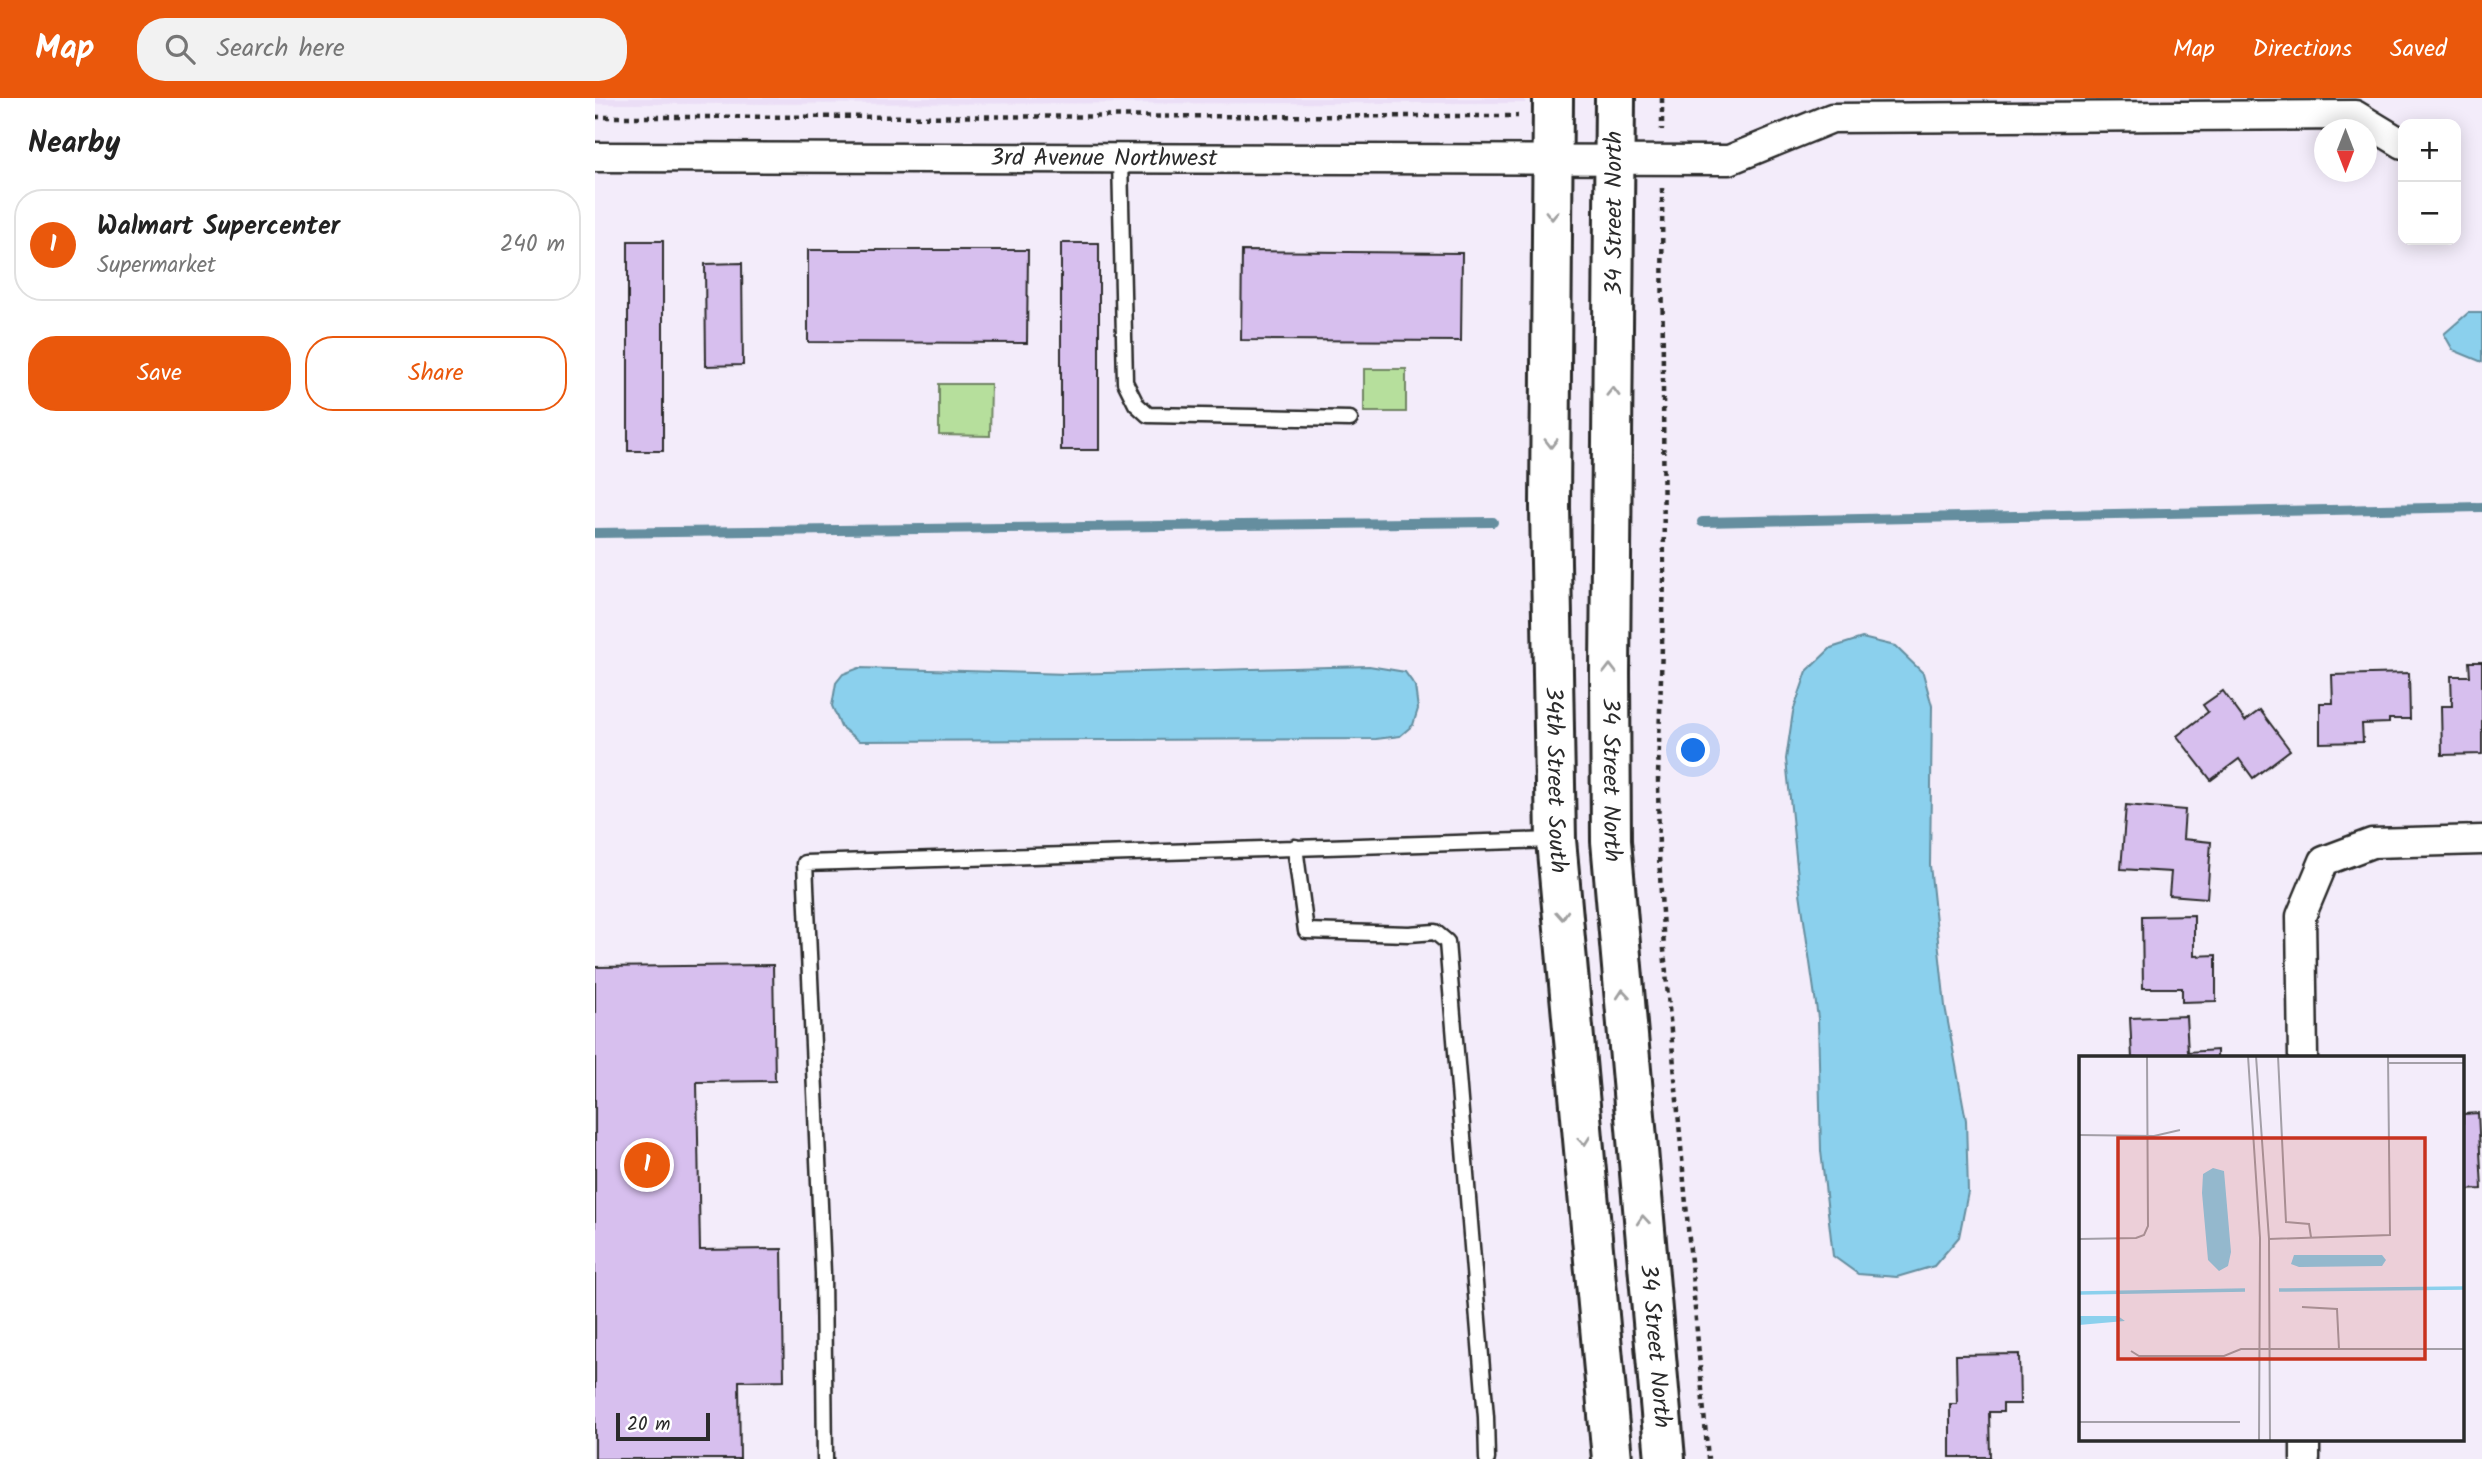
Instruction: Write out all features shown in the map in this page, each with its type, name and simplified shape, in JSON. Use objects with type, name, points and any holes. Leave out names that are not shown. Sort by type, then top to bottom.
[{"type":"main road","name":"34th Street South","points":[[1553,107],[1550,508],[1556,840],[1612,1459]]},
{"type":"main road","name":"34 Street North","points":[[1615,107],[1611,841],[1665,1459]]},
{"type":"street","name":"3rd Avenue Northwest","points":[[595,158],[1729,160],[1832,118],[2355,115],[2398,141]]},
{"type":"street","points":[[2302,1056],[2301,915],[2324,861],[2372,843],[2482,841]]},
{"type":"lane","points":[[1120,158],[1125,382],[1136,404],[1148,415],[1350,419]]},
{"type":"lane","points":[[825,1459],[823,1273],[805,863],[1556,840]]},
{"type":"lane","points":[[1295,847],[1306,931],[1409,934],[1435,932],[1447,942],[1486,1418],[1487,1459]]},
{"type":"path","points":[[1662,98],[1664,579],[1658,776],[1659,856],[1664,950],[1708,1459]]},
{"type":"path","points":[[595,117],[1553,107]]},
{"type":"path","points":[[1615,107],[1662,117]]},
{"type":"shaded area","points":[[595,98],[1525,98],[1525,103],[595,104]]},
{"type":"green space","points":[[1364,369],[1406,369],[1406,412],[1364,412]]},
{"type":"green space","points":[[939,384],[991,384],[990,436],[939,435]]},
{"type":"water","points":[[2468,313],[2482,313],[2482,362],[2453,350],[2444,334]]},
{"type":"water","points":[[1862,638],[1895,646],[1923,673],[1932,706],[1930,865],[1945,1006],[1966,1120],[1968,1192],[1959,1237],[1934,1266],[1897,1277],[1858,1274],[1833,1256],[1821,1151],[1818,1018],[1799,886],[1786,759],[1793,712],[1807,671],[1831,648]]},
{"type":"water","points":[[1369,666],[1405,672],[1415,686],[1418,709],[1413,725],[1400,736],[1376,739],[859,741],[841,727],[832,706],[836,683],[843,674],[859,668],[1068,674]]},
{"type":"building","points":[[628,241],[663,241],[663,451],[628,451]]},
{"type":"building","points":[[1061,243],[1099,243],[1099,450],[1061,450]]},
{"type":"building","points":[[808,250],[1028,250],[1027,343],[808,342]]},
{"type":"building","points":[[1242,251],[1462,253],[1461,341],[1241,340]]},
{"type":"building","points":[[742,263],[743,365],[706,366],[705,264]]},
{"type":"building","points":[[2469,662],[2482,662],[2482,754],[2442,755],[2441,706],[2452,706],[2451,676],[2470,676]]},
{"type":"building","points":[[2409,673],[2410,719],[2389,719],[2389,723],[2362,724],[2363,742],[2320,743],[2320,703],[2333,703],[2332,675]]},
{"type":"building","points":[[2223,691],[2245,721],[2260,710],[2290,750],[2253,778],[2239,759],[2211,780],[2177,736],[2208,712],[2203,705]]},
{"type":"building","points":[[2126,805],[2185,810],[2183,839],[2211,842],[2207,898],[2169,895],[2171,872],[2121,869]]},
{"type":"building","points":[[2194,915],[2194,956],[2216,955],[2216,1001],[2182,1002],[2182,988],[2143,988],[2142,916]]},
{"type":"building","points":[[773,965],[775,1081],[697,1082],[700,1250],[782,1249],[784,1380],[739,1381],[740,1459],[595,1459],[595,967]]},
{"type":"building","points":[[2186,1016],[2188,1052],[2217,1050],[2217,1056],[2132,1056],[2130,1018]]},
{"type":"building","points":[[2478,1113],[2482,1189],[2465,1190],[2465,1114]]},
{"type":"building","points":[[2019,1354],[2020,1404],[2003,1404],[2003,1412],[1989,1412],[1990,1457],[1950,1457],[1950,1404],[1957,1404],[1956,1355]]},
{"type":"waterway","points":[[1702,522],[2482,507]]},
{"type":"waterway","points":[[595,533],[1493,522]]},
{"type":"place","name":"Walmart Supercenter","points":[[647,1165]]}]
